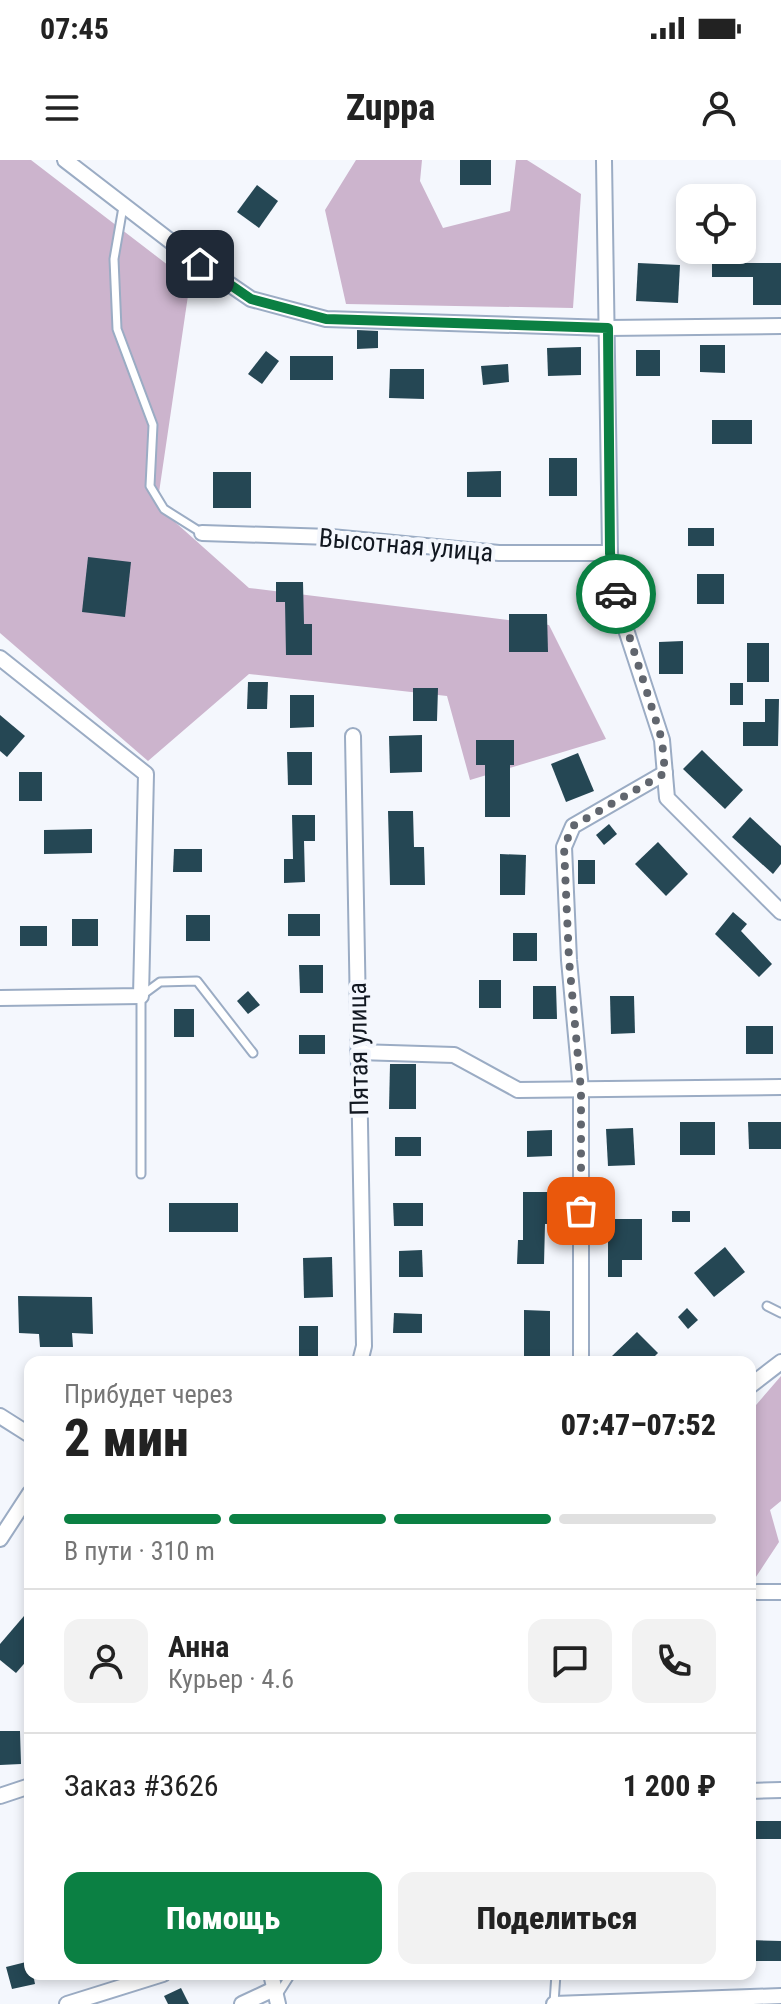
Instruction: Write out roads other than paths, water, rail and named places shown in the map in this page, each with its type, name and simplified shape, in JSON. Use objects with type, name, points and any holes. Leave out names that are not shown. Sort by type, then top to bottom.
[{"type":"street","points":[[65,160],[200,264],[251,299],[326,319],[608,328],[781,326]]},
{"type":"street","points":[[604,160],[610,553],[617,602],[662,740],[667,798],[781,912]]},
{"type":"street","name":"Высотная улица","points":[[202,533],[331,537],[499,553],[610,553]]},
{"type":"street","points":[[0,658],[146,774],[141,996],[0,998]]},
{"type":"street","name":"Пятая улица","points":[[353,736],[364,1346],[362,1356]]},
{"type":"street","points":[[581,1356],[581,1090],[569,960],[564,847],[573,826],[665,773]]},
{"type":"street","points":[[358,1052],[454,1055],[518,1090],[781,1087]]},
{"type":"street","points":[[756,1381],[781,1362]]},
{"type":"street","points":[[0,1416],[24,1431]]},
{"type":"street","points":[[0,1539],[24,1502]]},
{"type":"street","points":[[757,1592],[781,1592]]},
{"type":"street","points":[[0,1796],[24,1788]]},
{"type":"street","points":[[756,1791],[781,1790]]},
{"type":"street","points":[[67,2004],[144,1980]]},
{"type":"street","points":[[242,2004],[275,1991]]},
{"type":"street","points":[[554,2004],[781,1996]]},
{"type":"lane","points":[[124,205],[114,259],[117,329],[153,425],[150,486],[164,509],[202,533]]},
{"type":"lane","points":[[141,1174],[141,996],[160,982],[197,981],[253,1053]]},
{"type":"lane","points":[[767,1306],[781,1313]]},
{"type":"lane","points":[[554,2004],[556,1980]]}]
